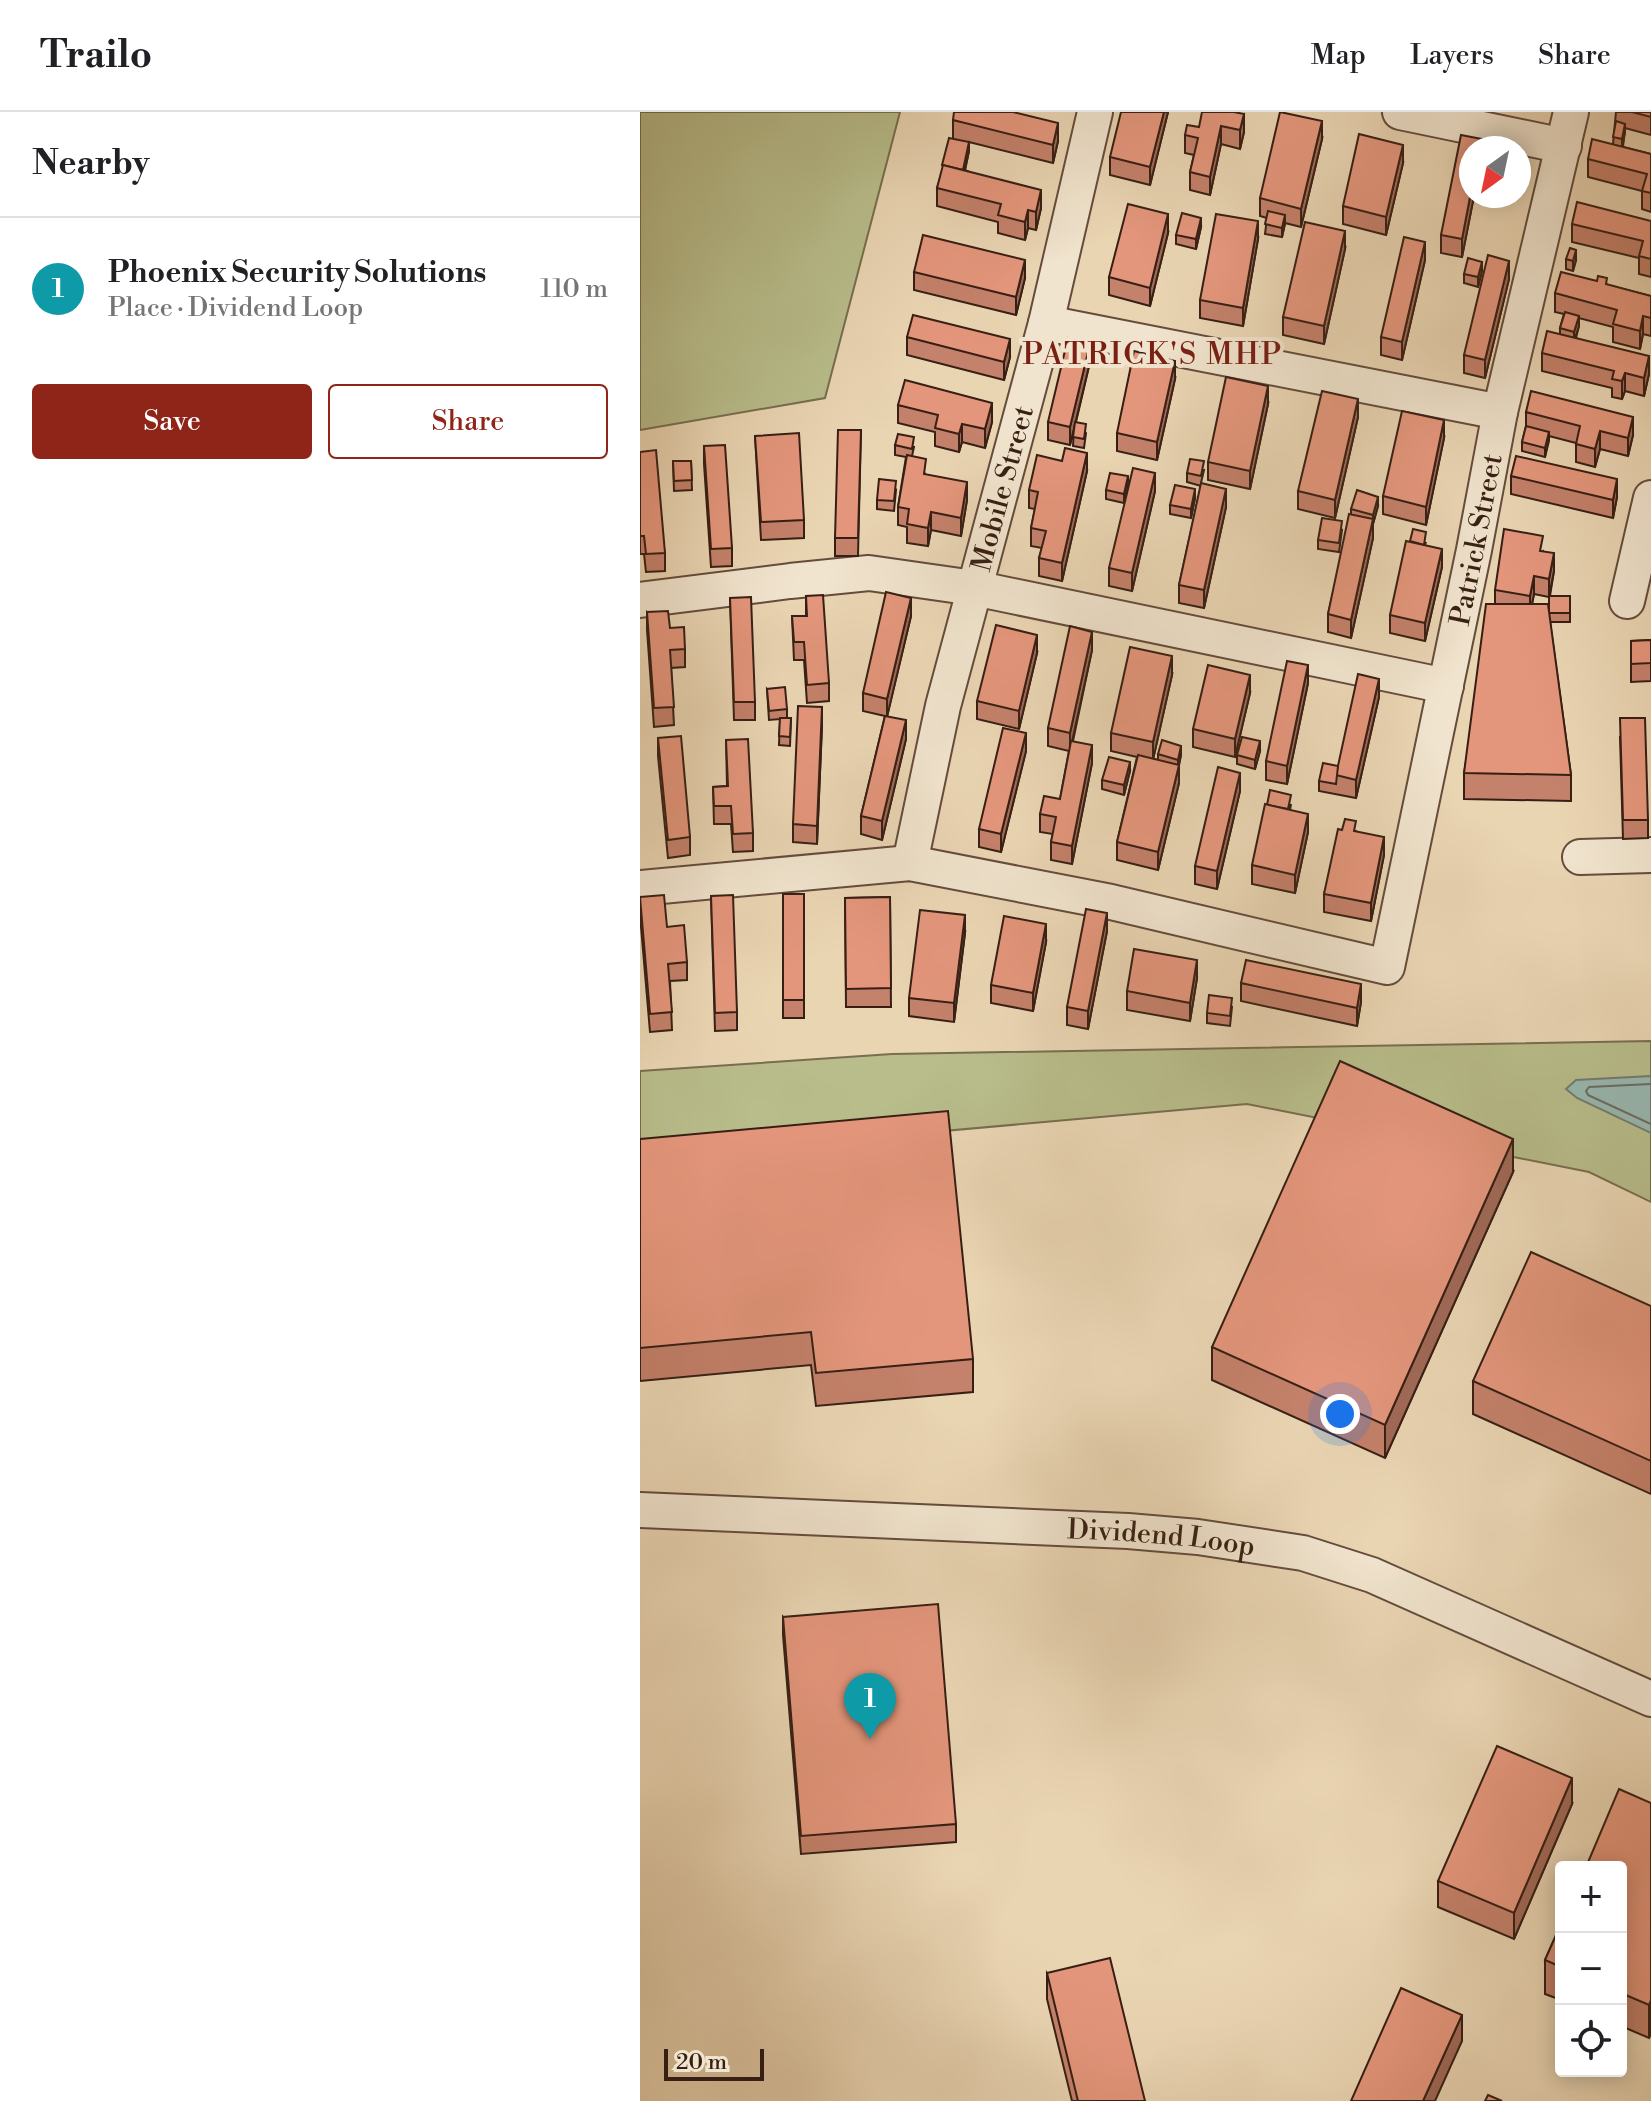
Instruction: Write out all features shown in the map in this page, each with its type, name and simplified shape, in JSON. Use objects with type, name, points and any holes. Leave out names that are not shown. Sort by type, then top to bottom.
[{"type":"street","name":"Mobile Street","points":[[910,863],[943,706],[1046,323],[1095,112]]},
{"type":"street","points":[[1400,112],[1564,146]]},
{"type":"street","name":"Patrick Street","points":[[910,863],[1111,902],[1387,967],[1500,412],[1571,112]]},
{"type":"street","points":[[1046,323],[1500,412]]},
{"type":"street","points":[[1627,601],[1651,498]]},
{"type":"street","points":[[640,600],[869,573],[974,588],[1446,686]]},
{"type":"street","points":[[1580,857],[1651,855]]},
{"type":"street","points":[[640,888],[910,863]]},
{"type":"street","name":"Dividend Loop","points":[[640,1510],[1128,1531],[1198,1537],[1303,1553],[1372,1575],[1651,1699]]},
{"type":"green space","points":[[640,112],[900,112],[825,398],[640,430]]},
{"type":"green space","points":[[1651,1041],[1651,1202],[1589,1172],[1247,1104],[640,1158],[640,1071],[892,1054]]},
{"type":"water","points":[[1651,1076],[1651,1133],[1577,1098],[1566,1089],[1576,1080]]},
{"type":"building","points":[[954,112],[1013,112],[1058,123],[1053,145],[953,120]]},
{"type":"building","points":[[1121,112],[1164,112],[1150,167],[1110,157]]},
{"type":"building","points":[[1202,112],[1244,114],[1240,130],[1221,126],[1210,177],[1190,172],[1198,138],[1185,135],[1187,125],[1199,127]]},
{"type":"building","points":[[1280,112],[1322,121],[1301,209],[1260,198]]},
{"type":"building","points":[[1632,112],[1651,112],[1651,117]]},
{"type":"building","points":[[1616,121],[1625,124],[1622,139],[1613,137]]},
{"type":"building","points":[[1359,134],[1403,145],[1386,217],[1343,206]]},
{"type":"building","points":[[949,138],[969,142],[963,170],[942,165]]},
{"type":"building","points":[[1592,139],[1651,154],[1651,193],[1642,191],[1647,174],[1588,159]]},
{"type":"building","points":[[1459,145],[1459,208],[1468,208],[1462,239],[1441,235]]},
{"type":"building","points":[[943,165],[1041,190],[1036,212],[1028,210],[1025,222],[998,215],[1001,204],[937,188]]},
{"type":"building","points":[[1577,202],[1651,221],[1651,259],[1639,256],[1643,241],[1572,224]]},
{"type":"building","points":[[1128,204],[1168,214],[1150,288],[1109,277]]},
{"type":"building","points":[[1268,211],[1285,215],[1282,228],[1265,224]]},
{"type":"building","points":[[1182,213],[1201,218],[1196,239],[1176,235]]},
{"type":"building","points":[[1216,214],[1258,221],[1243,308],[1200,300]]},
{"type":"building","points":[[1305,222],[1345,231],[1324,326],[1283,317]]},
{"type":"building","points":[[923,235],[1025,260],[1016,297],[914,272]]},
{"type":"building","points":[[1404,237],[1425,242],[1402,342],[1381,337]]},
{"type":"building","points":[[1570,248],[1576,250],[1573,261],[1566,259]]},
{"type":"building","points":[[1488,255],[1509,261],[1485,360],[1464,355]]},
{"type":"building","points":[[1468,258],[1482,262],[1478,277],[1464,274]]},
{"type":"building","points":[[1561,272],[1597,281],[1598,276],[1607,278],[1606,284],[1651,296],[1651,318],[1643,316],[1640,331],[1613,324],[1617,310],[1555,293]]},
{"type":"building","points":[[1565,312],[1579,316],[1574,332],[1560,328]]},
{"type":"building","points":[[913,315],[1010,339],[1004,362],[907,337]]},
{"type":"building","points":[[1547,331],[1649,356],[1644,378],[1625,373],[1622,381],[1612,379],[1614,371],[1542,353]]},
{"type":"building","points":[[1068,338],[1090,344],[1070,427],[1048,422]]},
{"type":"building","points":[[1134,351],[1175,361],[1157,442],[1117,433]]},
{"type":"building","points":[[1226,377],[1268,386],[1250,471],[1208,462]]},
{"type":"building","points":[[905,380],[992,403],[985,429],[962,424],[959,434],[935,428],[938,415],[898,405]]},
{"type":"building","points":[[1322,391],[1358,399],[1335,500],[1298,491]]},
{"type":"building","points":[[1531,391],[1633,417],[1628,438],[1600,431],[1595,449],[1576,444],[1580,426],[1526,412]]},
{"type":"building","points":[[1402,411],[1444,420],[1426,507],[1383,496]]},
{"type":"building","points":[[1075,422],[1086,424],[1084,439],[1073,437]]},
{"type":"building","points":[[1526,426],[1549,432],[1545,448],[1522,442]]},
{"type":"building","points":[[838,430],[861,430],[858,538],[835,538]]},
{"type":"building","points":[[799,433],[804,520],[761,522],[755,436]]},
{"type":"building","points":[[898,434],[914,437],[912,449],[895,445]]},
{"type":"building","points":[[725,445],[732,548],[711,549],[704,446]]},
{"type":"building","points":[[1065,448],[1087,453],[1062,563],[1039,558],[1046,531],[1031,528],[1038,492],[1029,490],[1037,455],[1062,461]]},
{"type":"building","points":[[656,450],[665,553],[646,554],[644,536],[640,536],[640,452]]},
{"type":"building","points":[[907,455],[926,459],[924,474],[967,482],[961,518],[931,512],[928,528],[907,524],[909,509],[898,507]]},
{"type":"building","points":[[1516,456],[1617,479],[1613,500],[1511,476]]},
{"type":"building","points":[[1190,459],[1204,461],[1201,476],[1187,473]]},
{"type":"building","points":[[673,461],[691,461],[692,480],[674,481]]},
{"type":"building","points":[[1133,468],[1155,473],[1132,573],[1109,568]]},
{"type":"building","points":[[1110,473],[1128,476],[1124,494],[1106,490]]},
{"type":"building","points":[[879,479],[896,481],[894,501],[877,500]]},
{"type":"building","points":[[1201,483],[1226,489],[1204,590],[1179,585]]},
{"type":"building","points":[[1175,485],[1195,489],[1191,509],[1170,505]]},
{"type":"building","points":[[1357,490],[1378,497],[1373,515],[1351,509]]},
{"type":"building","points":[[1349,514],[1373,519],[1351,620],[1328,614]]},
{"type":"building","points":[[1322,518],[1342,521],[1339,543],[1318,540]]},
{"type":"building","points":[[1413,529],[1426,532],[1424,545],[1410,541]]},
{"type":"building","points":[[1504,529],[1543,536],[1540,551],[1554,553],[1549,579],[1534,576],[1530,596],[1495,590]]},
{"type":"building","points":[[1406,541],[1442,549],[1425,623],[1390,615]]},
{"type":"building","points":[[886,592],[911,598],[887,699],[863,693]]},
{"type":"building","points":[[823,595],[829,683],[807,685],[804,642],[794,642],[792,616],[807,616],[806,596]]},
{"type":"building","points":[[1549,596],[1570,596],[1570,613],[1549,613]]},
{"type":"building","points":[[751,597],[755,702],[734,702],[730,598]]},
{"type":"building","points":[[1486,604],[1548,604],[1571,775],[1464,773]]},
{"type":"building","points":[[668,611],[670,628],[684,627],[685,649],[670,650],[674,707],[654,708],[647,612]]},
{"type":"building","points":[[996,625],[1037,635],[1019,711],[977,701]]},
{"type":"building","points":[[1070,626],[1092,632],[1070,733],[1048,728]]},
{"type":"building","points":[[1651,640],[1651,663],[1631,664],[1631,641]]},
{"type":"building","points":[[1130,647],[1172,656],[1153,742],[1111,733]]},
{"type":"building","points":[[1287,661],[1308,665],[1287,766],[1266,761]]},
{"type":"building","points":[[1208,665],[1250,675],[1235,739],[1193,729]]},
{"type":"building","points":[[1358,674],[1379,679],[1356,780],[1336,775]]},
{"type":"building","points":[[785,687],[787,709],[769,711],[767,689]]},
{"type":"building","points":[[798,706],[822,707],[817,826],[793,824]]},
{"type":"building","points":[[885,716],[906,720],[882,821],[861,816]]},
{"type":"building","points":[[780,718],[791,718],[790,737],[779,736]]},
{"type":"building","points":[[1620,718],[1645,718],[1648,820],[1623,820]]},
{"type":"building","points":[[1003,728],[1026,733],[1001,834],[979,829]]},
{"type":"building","points":[[681,736],[690,837],[668,840],[658,738]]},
{"type":"building","points":[[1242,737],[1260,741],[1255,760],[1237,755]]},
{"type":"building","points":[[748,739],[753,833],[733,834],[731,806],[714,806],[713,787],[728,786],[726,740]]},
{"type":"building","points":[[1162,740],[1181,746],[1178,760],[1158,754]]},
{"type":"building","points":[[1071,741],[1092,745],[1072,846],[1051,842],[1056,817],[1040,814],[1044,796],[1060,799]]},
{"type":"building","points":[[1138,755],[1179,765],[1158,852],[1117,842]]},
{"type":"building","points":[[1109,757],[1130,762],[1124,785],[1102,780]]},
{"type":"building","points":[[1323,763],[1338,766],[1336,784],[1319,781]]},
{"type":"building","points":[[1218,767],[1240,773],[1217,871],[1195,866]]},
{"type":"building","points":[[1270,790],[1291,795],[1288,809],[1267,805]]},
{"type":"building","points":[[1265,804],[1308,814],[1295,875],[1252,865]]},
{"type":"building","points":[[1345,819],[1356,821],[1354,831],[1384,837],[1371,903],[1324,894],[1338,829],[1342,830]]},
{"type":"building","points":[[783,894],[804,894],[804,1000],[783,1000]]},
{"type":"building","points":[[664,895],[667,927],[684,925],[687,962],[668,964],[672,1012],[650,1014],[640,897]]},
{"type":"building","points":[[733,895],[737,1012],[715,1013],[711,896]]},
{"type":"building","points":[[890,897],[891,988],[846,989],[845,898]]},
{"type":"building","points":[[1086,909],[1107,913],[1088,1011],[1067,1007]]},
{"type":"building","points":[[920,910],[965,915],[954,1003],[909,998]]},
{"type":"building","points":[[1004,916],[1046,924],[1033,993],[991,985]]},
{"type":"building","points":[[1134,949],[1197,960],[1190,1003],[1127,991]]},
{"type":"building","points":[[1246,960],[1361,984],[1357,1008],[1241,983]]},
{"type":"building","points":[[1209,995],[1232,998],[1230,1016],[1207,1013]]},
{"type":"building","points":[[1340,1061],[1513,1139],[1385,1425],[1212,1347]]},
{"type":"building","points":[[948,1111],[973,1359],[816,1373],[811,1332],[640,1348],[640,1139]]},
{"type":"building","points":[[1531,1252],[1651,1306],[1651,1461],[1473,1381]]},
{"type":"building","points":[[938,1604],[956,1824],[801,1836],[783,1617]]},
{"type":"building","points":[[1497,1746],[1572,1778],[1514,1913],[1438,1881]]},
{"type":"building","points":[[1619,1789],[1651,1803],[1649,2005],[1627,1996],[1627,1861],[1589,1861]]},
{"type":"building","points":[[1555,1938],[1555,1964],[1545,1960]]},
{"type":"building","points":[[1110,1958],[1145,2101],[1078,2101],[1047,1973]]},
{"type":"building","points":[[1401,1988],[1462,2015],[1423,2101],[1351,2101]]},
{"type":"building","points":[[1488,2095],[1502,2101],[1485,2101]]},
{"type":"place","name":"Phoenix Security Solutions","points":[[870,1739]]},
{"type":"district","name":"PATRICK'S MHP","points":[[1153,354]]}]
